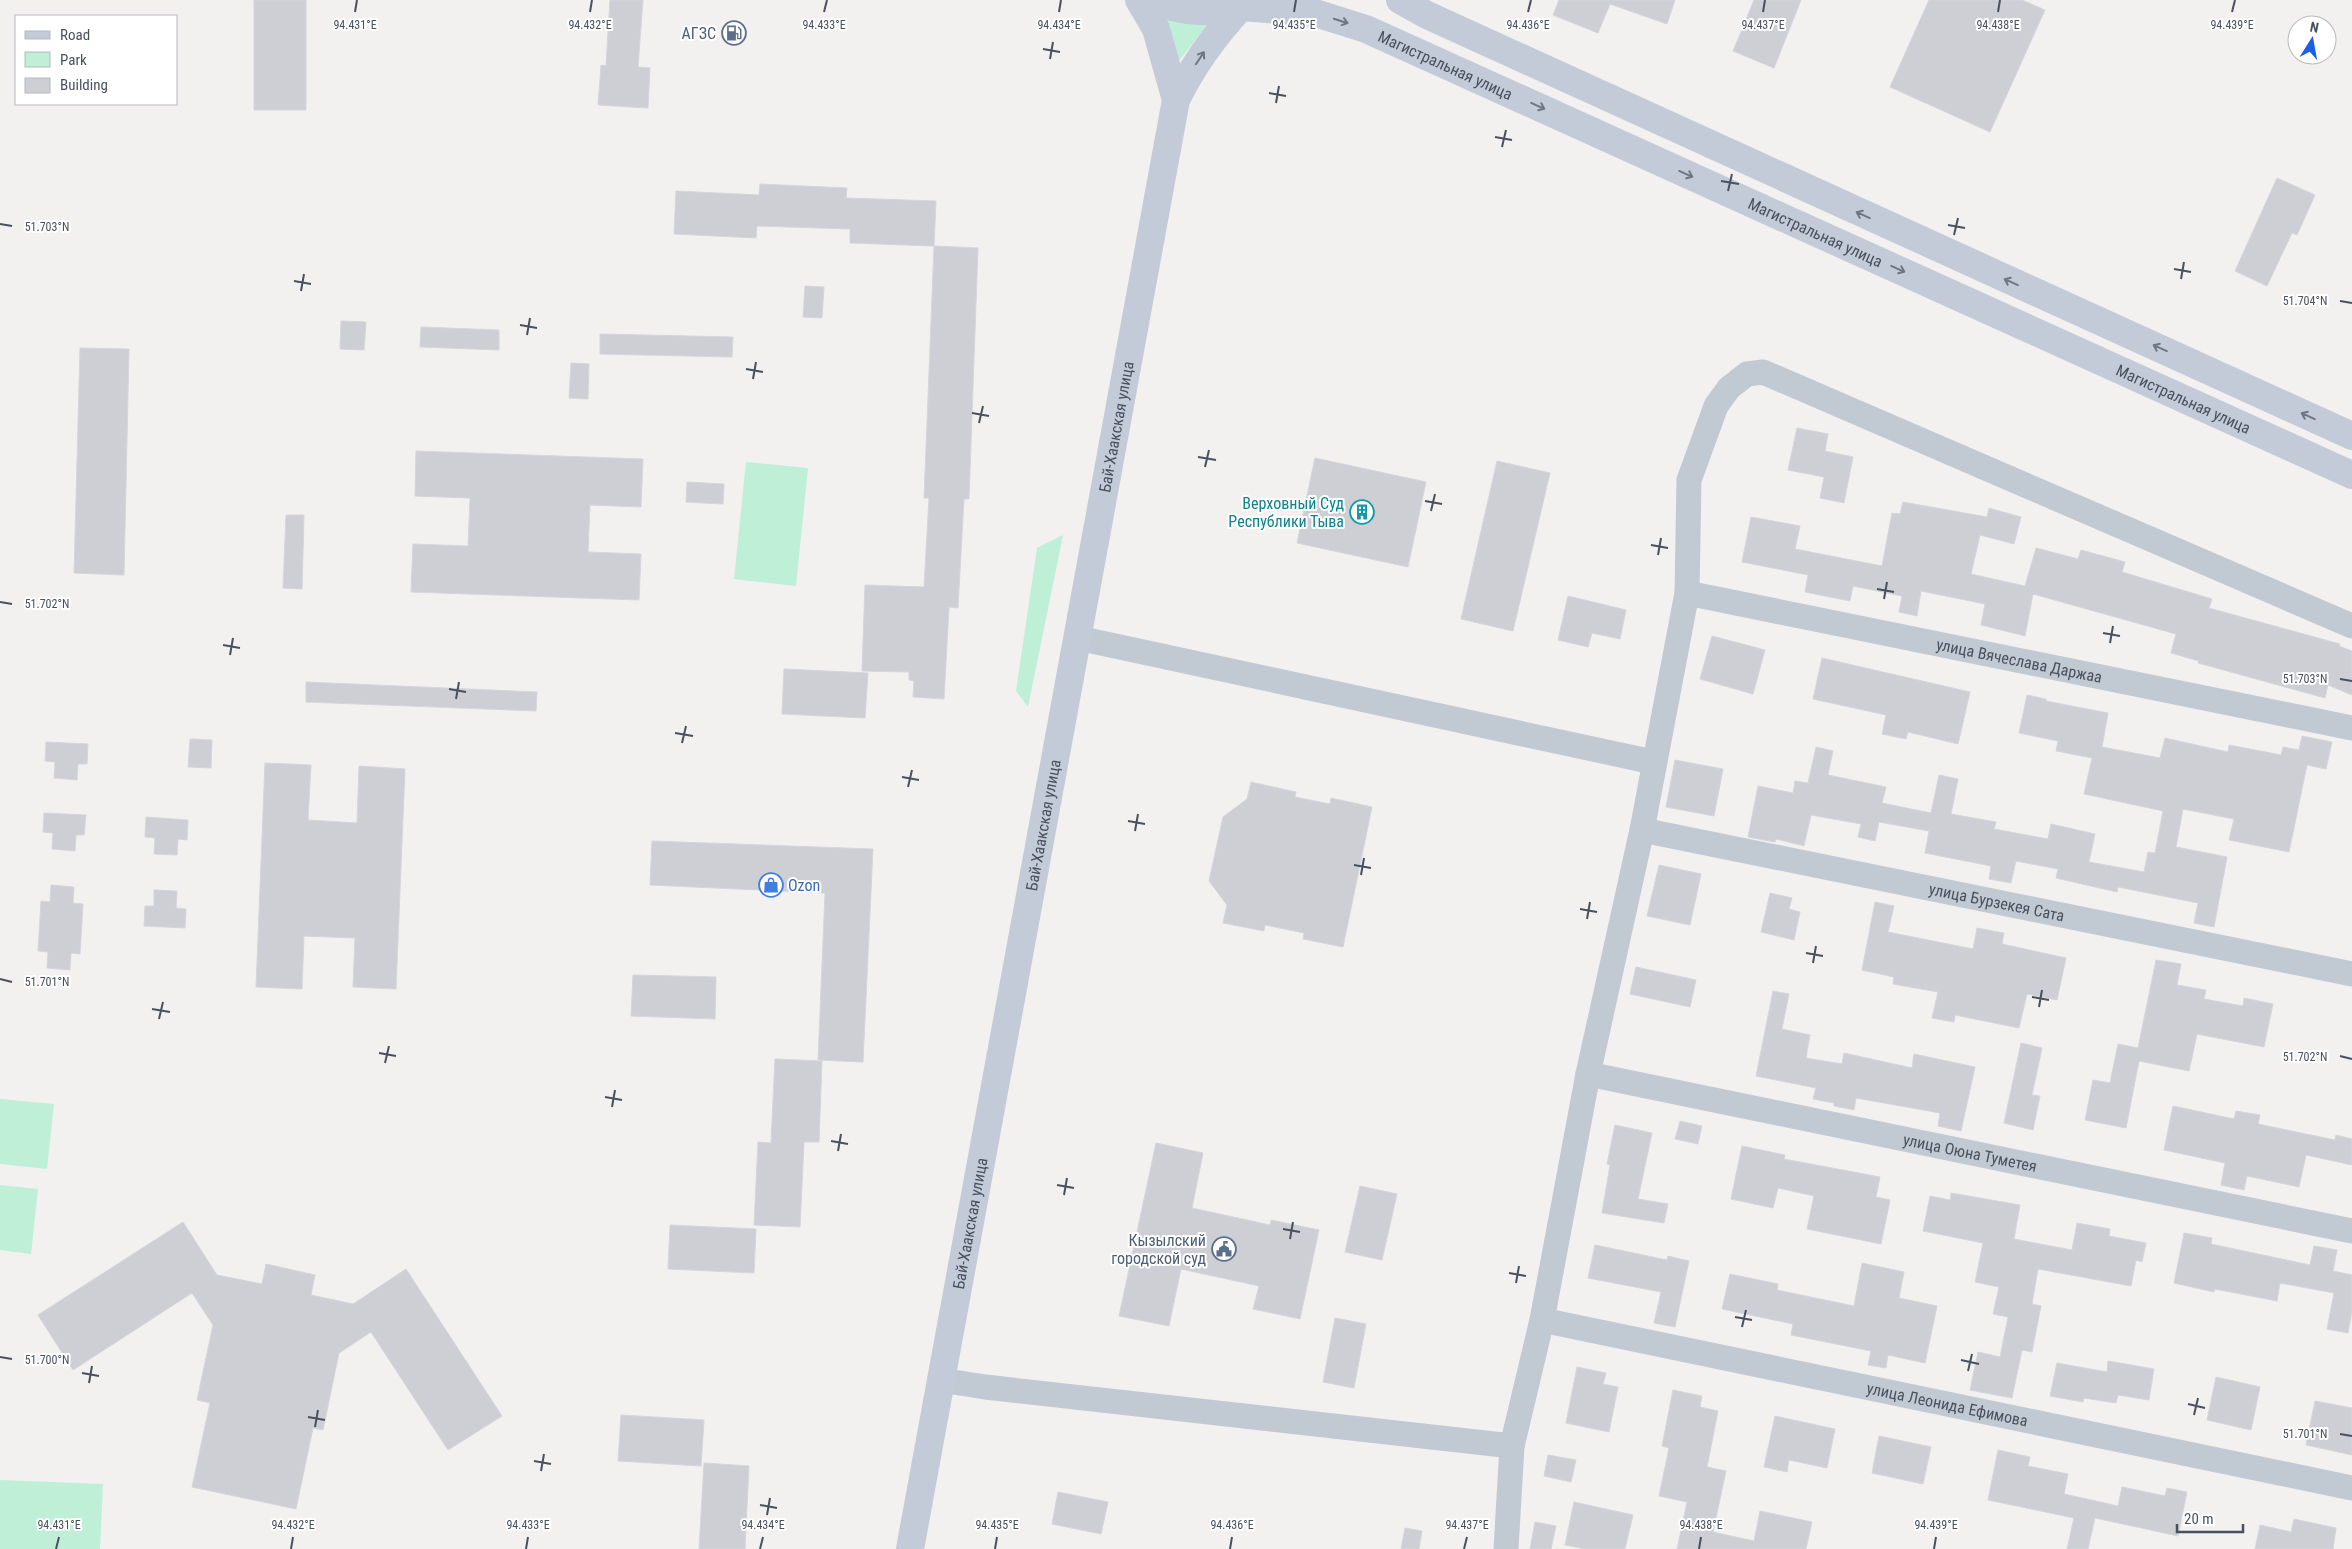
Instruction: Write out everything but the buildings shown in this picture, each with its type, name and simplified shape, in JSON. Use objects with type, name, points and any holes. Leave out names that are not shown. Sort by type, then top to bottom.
[{"type":"main road","name":"Бай-Хаакская улица","points":[[1139,0],[1156,29],[1176,100]]},
{"type":"main road","name":"Магистральная улица","points":[[1153,0],[1188,11],[1215,11],[1249,3],[1315,13],[1366,29],[2352,475]]},
{"type":"main road","points":[[1400,0],[1427,15],[1644,115],[2352,436]]},
{"type":"main road","name":"Бай-Хаакская улица","points":[[910,1549],[1176,100],[1186,79],[1208,45],[1249,3]]},
{"type":"street","points":[[1506,1549],[1512,1446],[1542,1320],[1588,1074],[1642,830],[1653,762],[1686,593],[1689,480],[1716,406],[1729,388],[1747,374],[1763,372],[2352,626]]},
{"type":"street","name":"улица Вячеслава Даржаа","points":[[1686,593],[2352,728]]},
{"type":"street","points":[[1078,638],[1653,762]]},
{"type":"street","name":"улица Бурзекея Сата","points":[[1642,830],[2352,974]]},
{"type":"street","name":"улица Оюна Туметея","points":[[1588,1074],[2352,1231]]},
{"type":"street","name":"улица Леонида Ефимова","points":[[1542,1320],[2352,1488]]},
{"type":"street","points":[[942,1380],[985,1387],[1512,1446]]},
{"type":"green space","points":[[1161,17],[1208,24],[1178,62]]},
{"type":"green space","points":[[746,462],[808,468],[796,586],[734,579]]},
{"type":"green space","points":[[1063,535],[1028,707],[1016,691],[1037,548]]},
{"type":"green space","points":[[0,1099],[54,1104],[47,1169],[0,1164]]},
{"type":"green space","points":[[0,1185],[38,1189],[31,1254],[0,1250]]},
{"type":"green space","points":[[0,1480],[103,1484],[100,1549],[0,1549]]},
{"type":"place","name":"АГЗС","points":[[734,33]]},
{"type":"place","name":"Верховный Суд Республики Тыва","points":[[1362,512]]},
{"type":"place","name":"Ozon","points":[[771,885]]},
{"type":"place","name":"Кызылский городской суд","points":[[1224,1249]]}]
